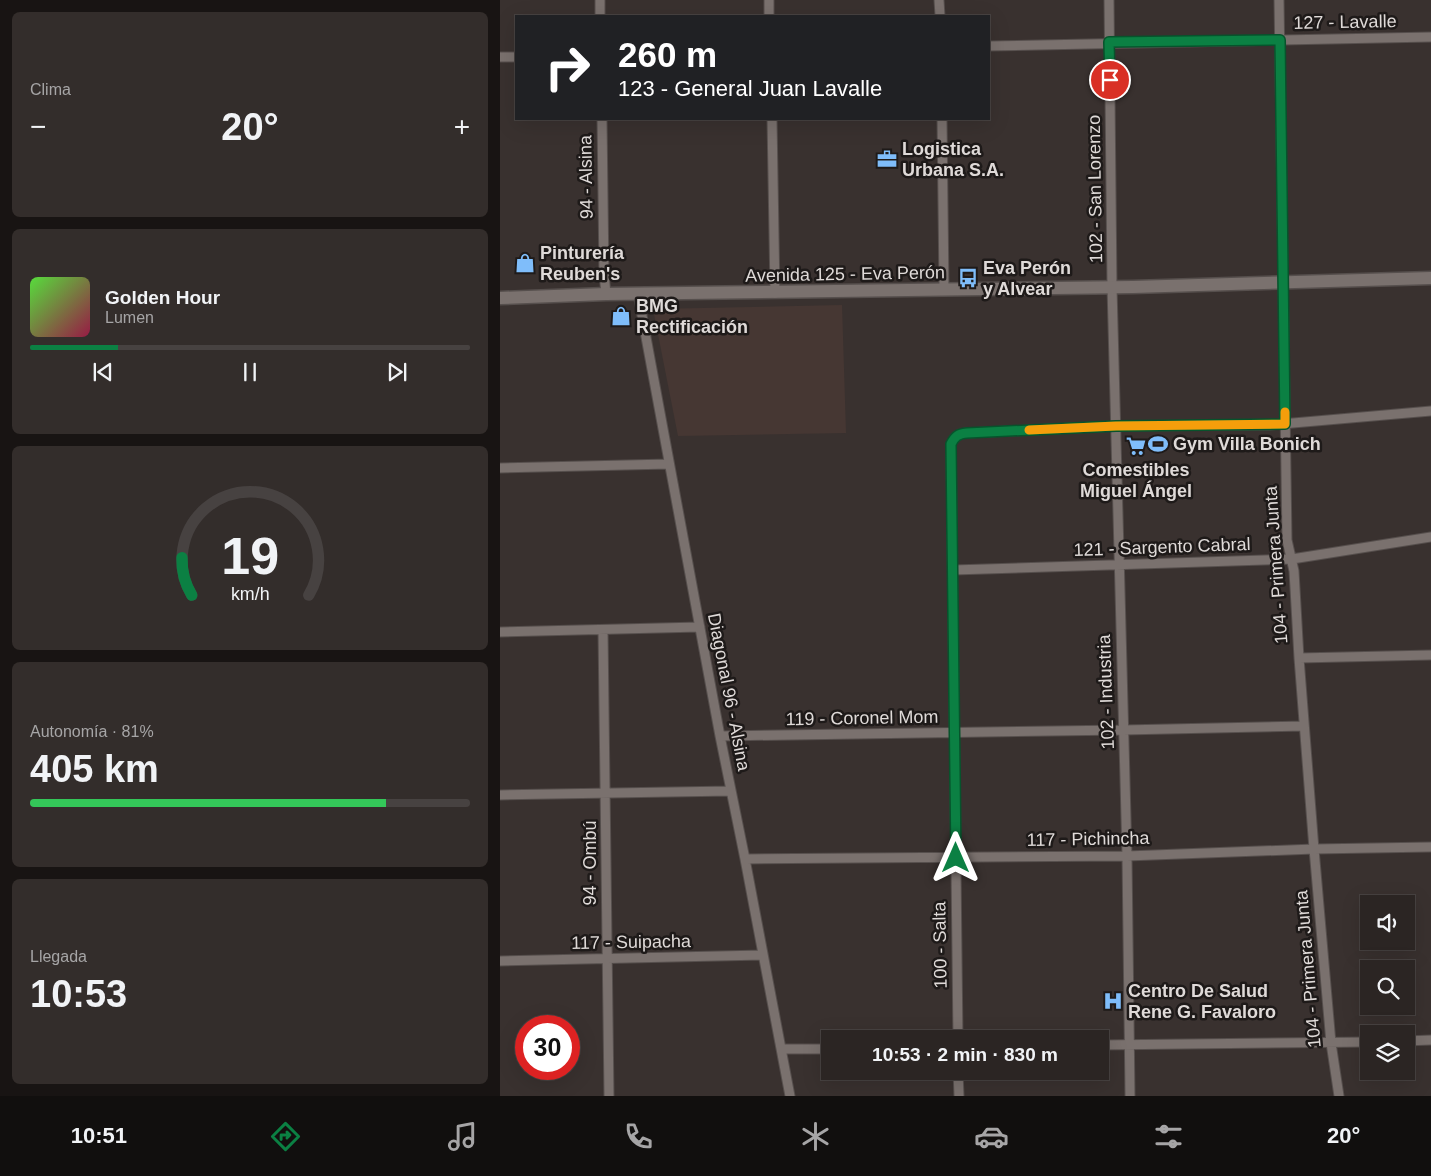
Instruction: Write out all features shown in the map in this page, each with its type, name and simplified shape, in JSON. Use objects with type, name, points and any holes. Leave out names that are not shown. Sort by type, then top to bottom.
[{"type":"main road","name":"Avenida 125 - Eva Perón","points":[[500,298],[606,294],[1112,287],[1431,278]]},
{"type":"street","points":[[600,0],[600,15]]},
{"type":"street","points":[[769,0],[769,15]]},
{"type":"street","points":[[940,0],[940,15]]},
{"type":"street","name":"102 - San Lorenzo","points":[[1109,0],[1112,287]]},
{"type":"street","name":"104 - Primera Junta","points":[[1280,0],[1287,540],[1294,571],[1314,849],[1331,1043],[1339,1096]]},
{"type":"street","name":"127 - Lavalle","points":[[990,46],[1109,42],[1431,37]]},
{"type":"street","points":[[500,57],[515,57]]},
{"type":"street","name":"94 - Alsina","points":[[602,120],[604,274],[606,294]]},
{"type":"street","points":[[772,120],[775,293]]},
{"type":"street","points":[[942,120],[944,289]]},
{"type":"street","name":"102 - Industria","points":[[1112,287],[1127,856],[1130,1096]]},
{"type":"street","name":"Diagonal 96 - Alsina","points":[[638,294],[720,736],[790,1096]]},
{"type":"street","points":[[1116,426],[1285,424],[1431,411]]},
{"type":"street","name":"100 - Salta","points":[[958,1030],[951,444],[959,434],[1116,426]]},
{"type":"street","points":[[500,468],[669,464]]},
{"type":"street","name":"121 - Sargento Cabral","points":[[953,570],[1292,559],[1431,537]]},
{"type":"street","points":[[500,632],[700,627]]},
{"type":"street","name":"94 - Ombú","points":[[602,630],[610,1096]]},
{"type":"street","points":[[1299,658],[1431,655]]},
{"type":"street","name":"119 - Coronel Mom","points":[[720,736],[1304,726]]},
{"type":"street","points":[[500,795],[731,791]]},
{"type":"street","name":"117 - Pichincha","points":[[745,859],[1127,856],[1431,847]]},
{"type":"street","name":"117 - Suipacha","points":[[500,961],[763,954]]},
{"type":"street","points":[[1415,1041],[1431,1040]]},
{"type":"street","points":[[1109,1046],[1360,1042]]},
{"type":"street","points":[[782,1049],[821,1049]]},
{"type":"street","points":[[958,1080],[959,1096]]},
{"type":"shaded area","points":[[842,305],[846,433],[678,436],[653,309]]},
{"type":"slow traffic","points":[[1029,430],[1116,426],[1285,424],[1285,412]]},
{"type":"place","name":"Logistica Urbana S.A.","points":[[887,159]]},
{"type":"place","name":"Pinturería Reuben's","points":[[525,263]]},
{"type":"place","name":"Eva Perón y Alvear","points":[[968,278]]},
{"type":"place","name":"BMG Rectificación","points":[[621,316]]},
{"type":"place","name":"Gym Villa Bonich","points":[[1158,444]]},
{"type":"place","name":"Comestibles Miguel Ángel","points":[[1136,446]]},
{"type":"place","name":"Centro De Salud Rene G. Favaloro","points":[[1113,1001]]},
{"type":"route","points":[[956,858],[951,444],[954,438],[959,434],[967,433],[1116,426],[1285,424],[1280,40],[1109,42],[1110,80]]}]
